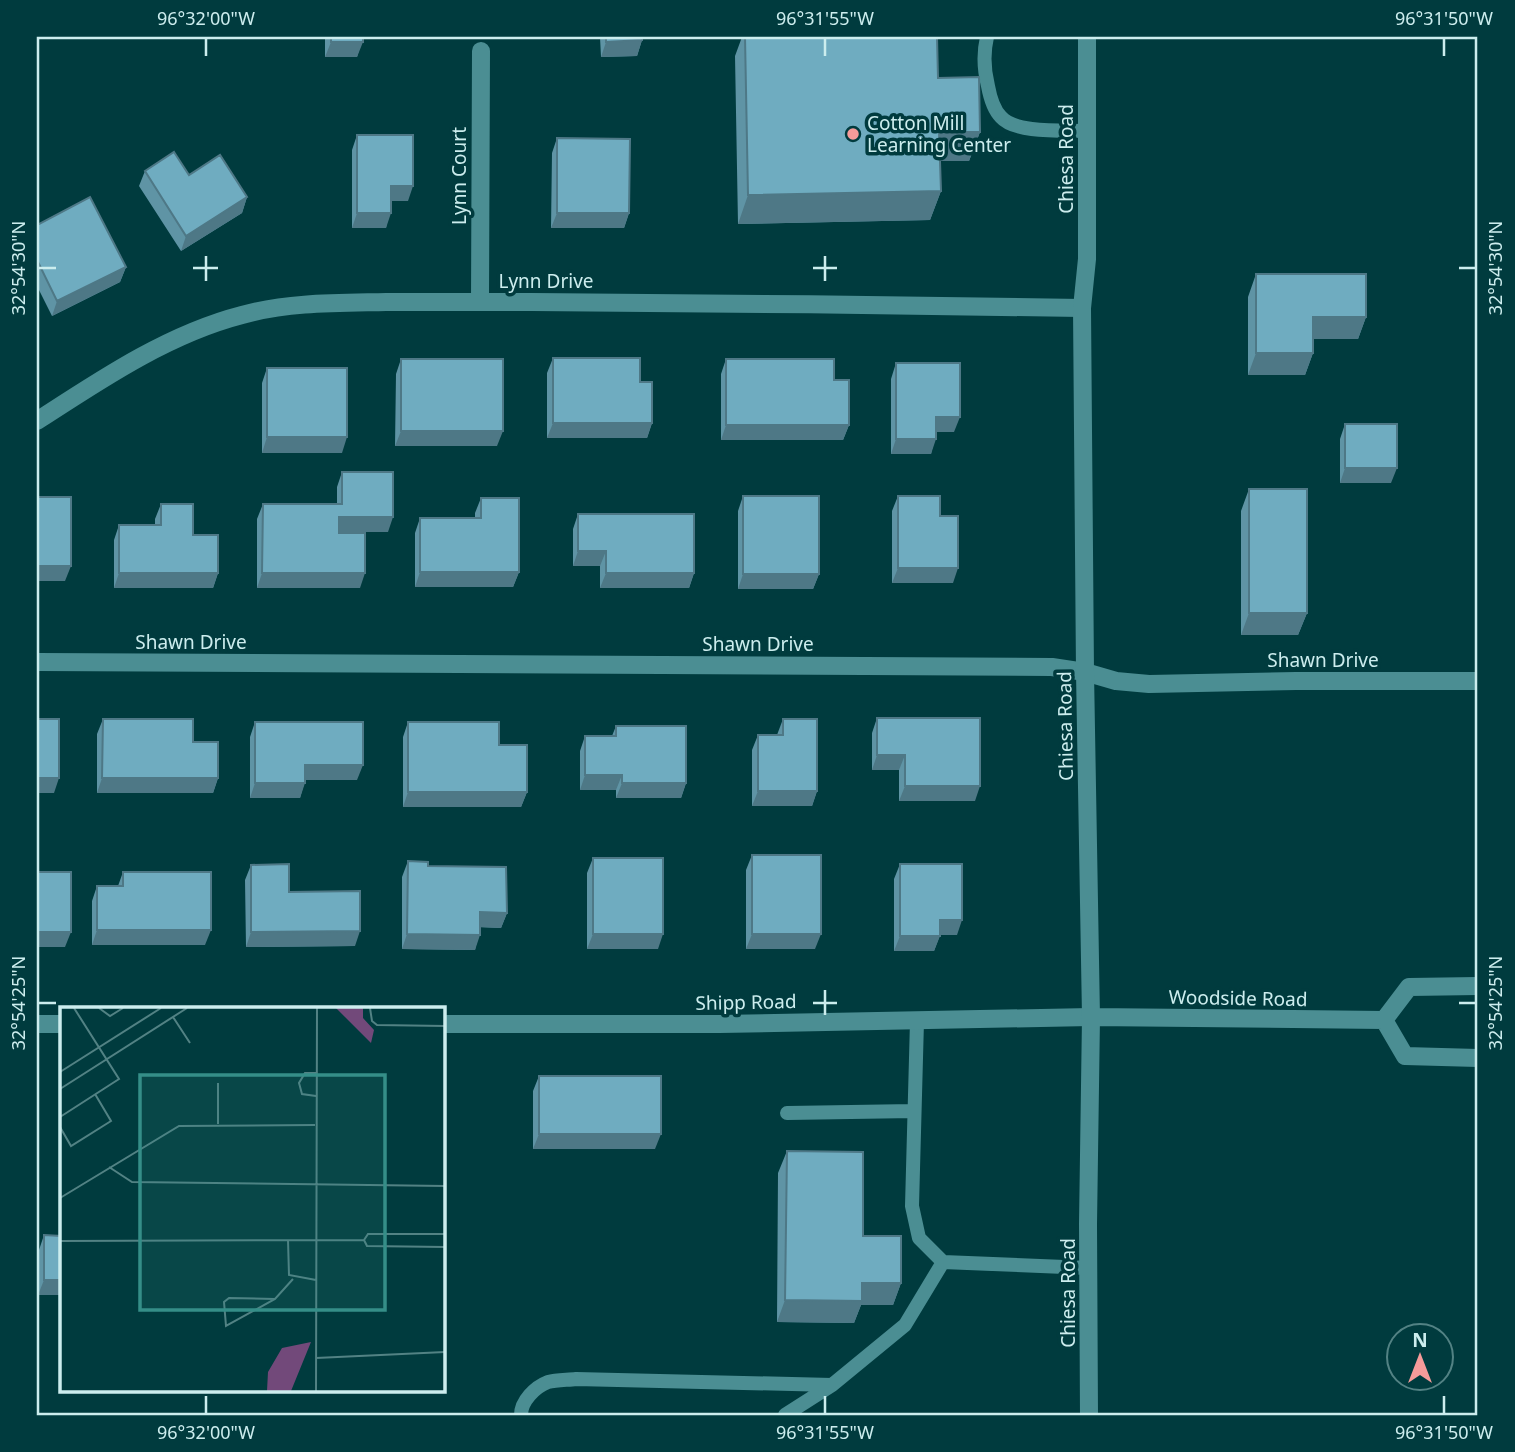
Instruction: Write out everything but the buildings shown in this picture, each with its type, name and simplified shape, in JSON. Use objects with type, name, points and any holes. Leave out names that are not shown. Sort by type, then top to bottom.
[{"type":"street","name":"Chiesa Road","points":[[1087,37],[1087,258],[1082,308],[1091,1017],[1089,1415]]},
{"type":"street","name":"Lynn Court","points":[[480,302],[481,51]]},
{"type":"street","name":"Lynn Drive","points":[[37,421],[153,351],[201,328],[274,307],[320,303],[480,302],[792,303],[1082,308]]},
{"type":"street","name":"Shawn Drive","points":[[37,662],[1052,667],[1116,681],[1149,684],[1478,681]]},
{"type":"street","points":[[1478,986],[1409,986],[1384,1020],[1405,1056],[1478,1058]]},
{"type":"street","name":"Woodside Road","points":[[1091,1017],[1384,1020]]},
{"type":"street","name":"Shipp Road","points":[[444,1024],[719,1024],[1091,1017]]},
{"type":"street","points":[[37,1024],[60,1024]]},
{"type":"lane","points":[[987,37],[984,51],[986,76],[991,100],[1001,118],[1016,126],[1036,130],[1087,131]]},
{"type":"lane","points":[[917,1021],[912,1206],[919,1238],[943,1262],[1089,1268]]},
{"type":"lane","points":[[787,1113],[914,1111]]},
{"type":"lane","points":[[785,1415],[831,1385],[905,1325],[943,1262]]},
{"type":"lane","points":[[521,1415],[521,1408],[530,1395],[548,1382],[576,1379],[831,1385]]},
{"type":"place","name":"Cotton Mill Learning Center","points":[[853,134]]}]
